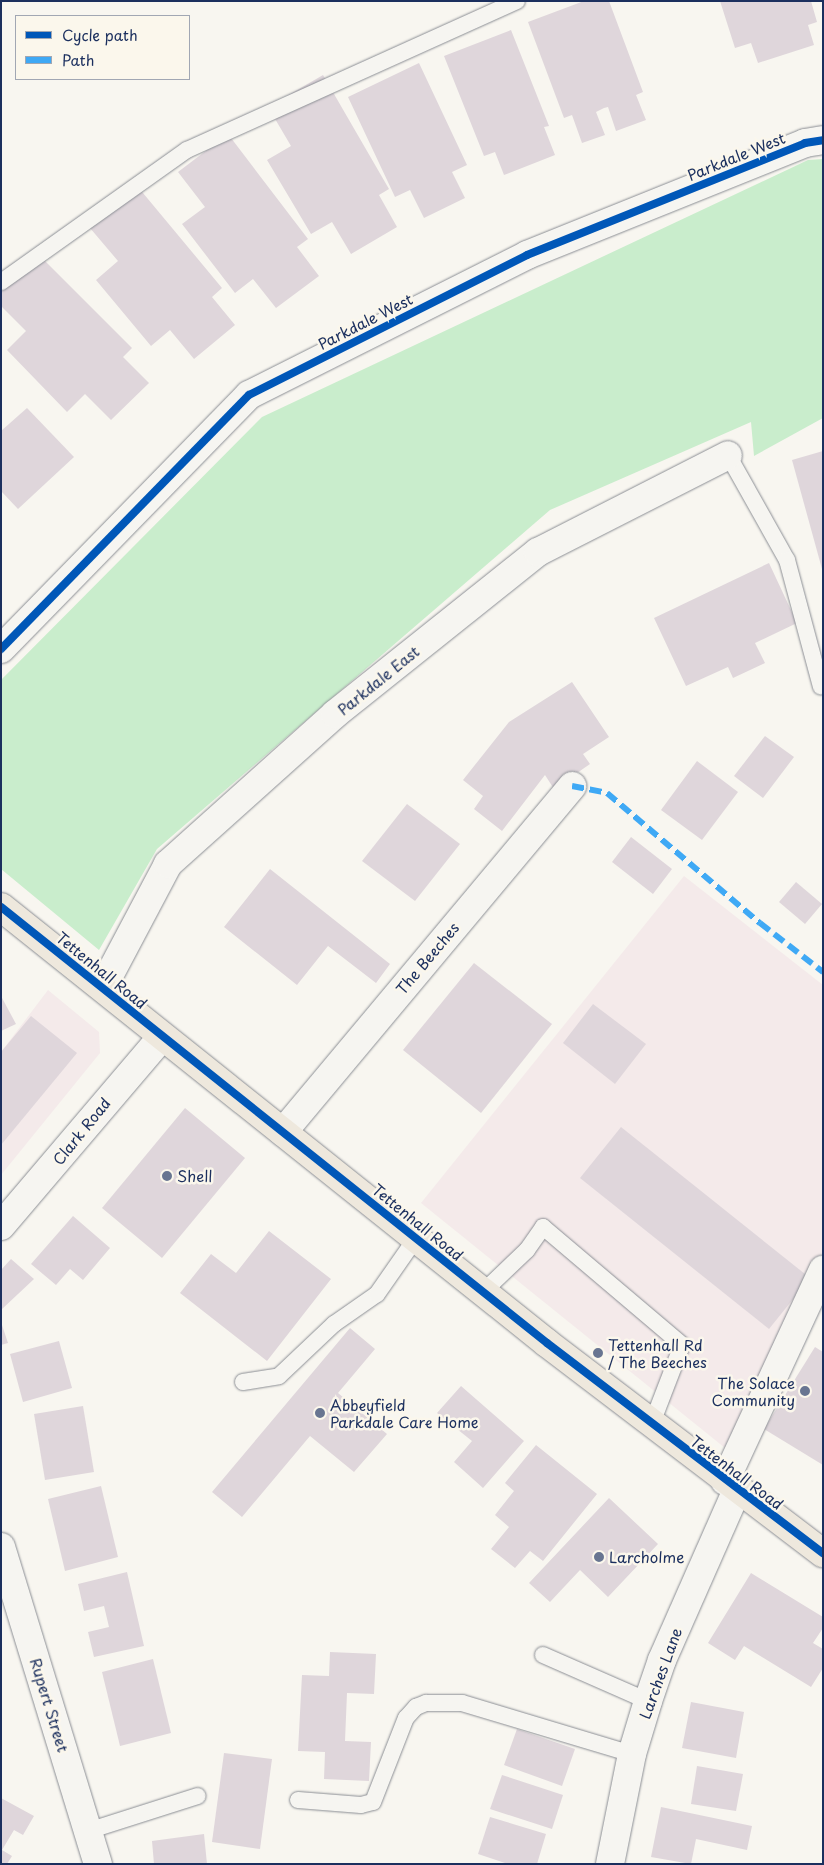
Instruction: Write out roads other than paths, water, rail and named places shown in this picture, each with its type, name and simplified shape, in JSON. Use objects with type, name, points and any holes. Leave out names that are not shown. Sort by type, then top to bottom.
[{"type":"highway","name":"Tettenhall Road","points":[[1,908],[731,1486],[823,1553]]},
{"type":"street","name":"Parkdale West","points":[[1,650],[249,395],[526,255],[805,143],[823,140]]},
{"type":"street","name":"Parkdale East","points":[[104,988],[168,864],[335,714],[538,552],[728,455]]},
{"type":"street","name":"The Beeches","points":[[283,1132],[572,786]]},
{"type":"street","name":"Clark Road","points":[[1,1226],[162,1037]]},
{"type":"street","name":"Larches Lane","points":[[610,1864],[632,1754],[662,1660],[731,1486],[823,1270]]},
{"type":"street","name":"Rupert Street","points":[[1,1547],[98,1864]]},
{"type":"lane","points":[[1,282],[187,150],[517,1]]},
{"type":"lane","points":[[728,455],[787,560],[821,687]]},
{"type":"lane","points":[[484,1292],[527,1250],[543,1227],[682,1345],[652,1423]]},
{"type":"lane","points":[[243,1382],[279,1376],[334,1324],[377,1294],[416,1238]]},
{"type":"lane","points":[[543,1655],[648,1701]]},
{"type":"lane","points":[[298,1800],[361,1805],[373,1802],[406,1718],[416,1708],[426,1703],[462,1702],[632,1754]]},
{"type":"lane","points":[[88,1831],[198,1796]]},
{"type":"place","name":"Shell","points":[[167,1176]]},
{"type":"place","name":"Tettenhall Rd / The Beeches","points":[[598,1353]]},
{"type":"place","name":"The Solace Community","points":[[805,1391]]},
{"type":"place","name":"Abbeyfield Parkdale Care Home","points":[[320,1413]]},
{"type":"place","name":"Larcholme","points":[[599,1557]]}]
